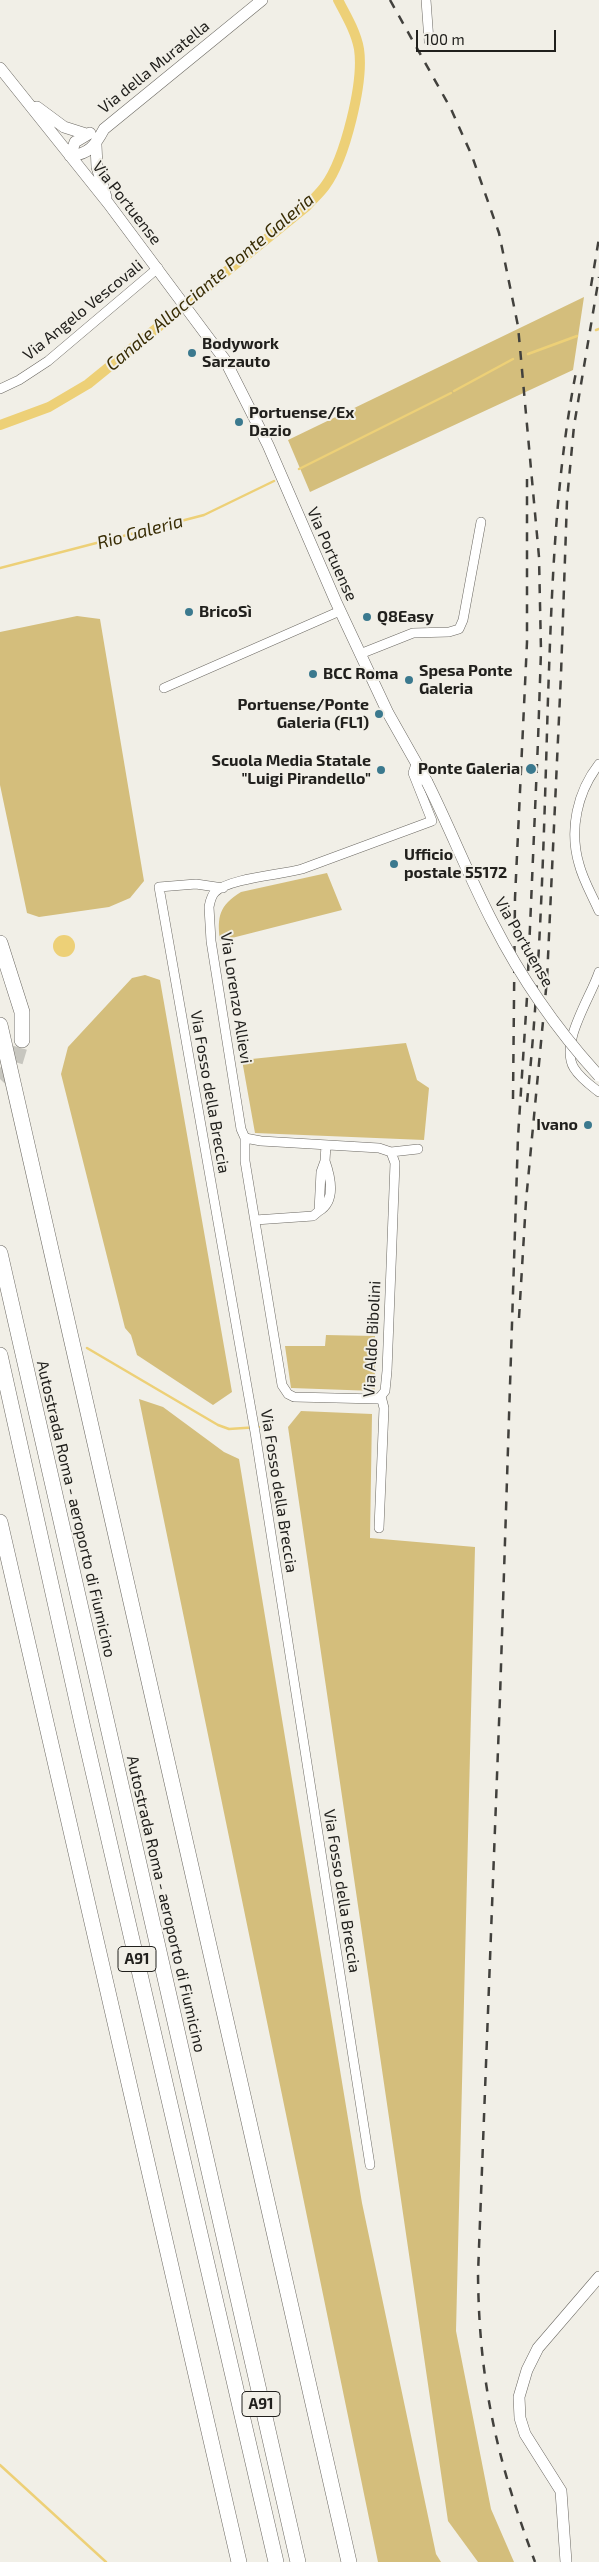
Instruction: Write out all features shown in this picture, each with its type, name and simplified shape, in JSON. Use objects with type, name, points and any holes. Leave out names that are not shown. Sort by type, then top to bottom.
[{"type":"highway","points":[[0,943],[22,1012],[22,1040]]},
{"type":"highway","points":[[0,1025],[350,2562]]},
{"type":"highway","name":"Autostrada Roma - aeroporto di Fiumicino","points":[[0,1253],[298,2562]]},
{"type":"highway","name":"A91","points":[[0,1355],[83,1728],[276,2562]]},
{"type":"highway","points":[[0,1522],[239,2562]]},
{"type":"main road","name":"Via della Muratella","points":[[96,145],[104,129],[262,0]]},
{"type":"main road","name":"Via Portuense","points":[[0,68],[108,203],[225,360],[268,445],[340,611],[391,719],[427,782],[474,886],[512,959],[556,1024],[599,1076]]},
{"type":"main road","points":[[22,94],[64,127],[86,134]]},
{"type":"main road","points":[[70,156],[75,142],[86,134],[104,129]]},
{"type":"main road","points":[[70,156],[86,153],[96,145]]},
{"type":"main road","points":[[96,145],[98,174],[108,203]]},
{"type":"main road","points":[[566,2562],[561,2491],[525,2434],[520,2418],[519,2397],[527,2370],[538,2348],[599,2277]]},
{"type":"street","points":[[426,0],[429,41]]},
{"type":"street","name":"Via Angelo Vescovali","points":[[0,389],[19,380],[48,361],[158,268]]},
{"type":"street","points":[[360,654],[407,635],[420,632],[452,632],[459,629],[463,620],[481,522]]},
{"type":"street","points":[[164,688],[340,611]]},
{"type":"street","points":[[223,888],[243,881],[302,869],[432,821],[413,773],[416,764]]},
{"type":"street","points":[[599,764],[580,799],[575,837],[578,863],[599,911]]},
{"type":"street","name":"Via Fosso della Breccia","points":[[223,888],[196,884],[159,887],[256,1437],[370,2165]]},
{"type":"street","name":"Via Lorenzo Allievi","points":[[223,888],[215,892],[210,901],[210,927],[241,1129],[245,1138],[243,1152],[282,1385],[288,1394],[294,1397],[377,1399],[381,1396]]},
{"type":"street","points":[[599,972],[572,1036],[569,1052],[571,1062],[580,1076],[599,1092]]},
{"type":"street","points":[[245,1138],[261,1142],[379,1148],[391,1152],[418,1148]]},
{"type":"street","points":[[255,1220],[313,1216],[319,1211],[321,1172],[325,1161],[326,1145]]},
{"type":"street","name":"Via Aldo Bibolini","points":[[380,1528],[384,1408],[381,1396],[385,1391],[387,1371],[394,1163],[391,1152]]},
{"type":"shaded area","points":[[584,297],[573,370],[310,492],[288,440]]},
{"type":"shaded area","points":[[77,616],[100,619],[144,881],[130,898],[109,907],[39,917],[27,913],[0,785],[0,632]]},
{"type":"shaded area","points":[[327,873],[342,910],[220,941],[219,925],[221,912],[228,902],[241,892]]},
{"type":"shaded area","points":[[60,935],[68,935],[75,942],[75,950],[68,957],[60,957],[53,950],[53,942]]},
{"type":"shaded area","points":[[145,975],[160,980],[232,1392],[213,1405],[137,1355],[131,1335],[125,1328],[61,1074],[68,1047],[132,978]]},
{"type":"shaded area","points":[[406,1043],[417,1080],[429,1088],[424,1140],[255,1133],[242,1060]]},
{"type":"shaded area","points":[[326,1335],[375,1336],[375,1391],[291,1388],[285,1346],[325,1346]]},
{"type":"shaded area","points":[[139,1399],[163,1407],[224,1452],[239,1459],[362,2203],[436,2554],[441,2562],[378,2562]]},
{"type":"shaded area","points":[[301,1411],[372,1414],[370,1538],[475,1547],[456,2331],[491,2509],[514,2562],[478,2562],[448,2521],[288,1427]]},
{"type":"waterway","name":"Canale Allacciante Ponte Galeria","points":[[0,425],[49,407],[88,384],[307,206],[323,189],[332,174],[346,139],[359,81],[358,43],[338,0]]},
{"type":"waterway","name":"Rio Galeria","points":[[528,354],[577,336]]},
{"type":"waterway","name":"Rio Galeria","points":[[454,391],[513,359]]},
{"type":"waterway","name":"Rio Galeria","points":[[299,469],[451,393]]},
{"type":"waterway","name":"Rio Galeria","points":[[0,568],[204,515],[274,481]]},
{"type":"waterway","points":[[87,1348],[218,1425],[229,1429],[259,1427]]},
{"type":"waterway","points":[[0,2465],[106,2562]]},
{"type":"tunnel","points":[[0,1079],[15,1063],[22,1040]]},
{"type":"railway","points":[[390,0],[451,109],[472,156],[499,233],[518,326],[539,557],[541,651],[538,741],[527,997],[518,1137],[500,1697],[478,2274],[479,2313],[486,2386],[510,2489],[535,2562]]},
{"type":"railway","points":[[591,286],[599,238]]},
{"type":"railway","points":[[519,1318],[526,1201],[547,979],[567,500],[574,426],[599,277]]},
{"type":"railway","points":[[527,1102],[539,951],[551,615],[556,532],[564,450],[577,367]]},
{"type":"railway","points":[[513,1099],[515,898],[527,642],[527,479]]},
{"type":"place","name":"Bodywork Sarzauto","points":[[192,353]]},
{"type":"place","name":"Portuense/Ex Dazio","points":[[239,422]]},
{"type":"place","name":"BricoSì","points":[[189,612]]},
{"type":"place","name":"Q8Easy","points":[[367,617]]},
{"type":"place","name":"BCC Roma","points":[[313,674]]},
{"type":"place","name":"Spesa Ponte Galeria","points":[[409,680]]},
{"type":"place","name":"Portuense/Ponte Galeria (FL1)","points":[[379,714]]},
{"type":"place","name":"Ponte Galeria","points":[[531,769]]},
{"type":"place","name":"Scuola Media Statale \"Luigi Pirandello\"","points":[[381,770]]},
{"type":"place","name":"Ufficio postale 55172","points":[[394,864]]},
{"type":"place","name":"Ivano","points":[[588,1125]]}]
